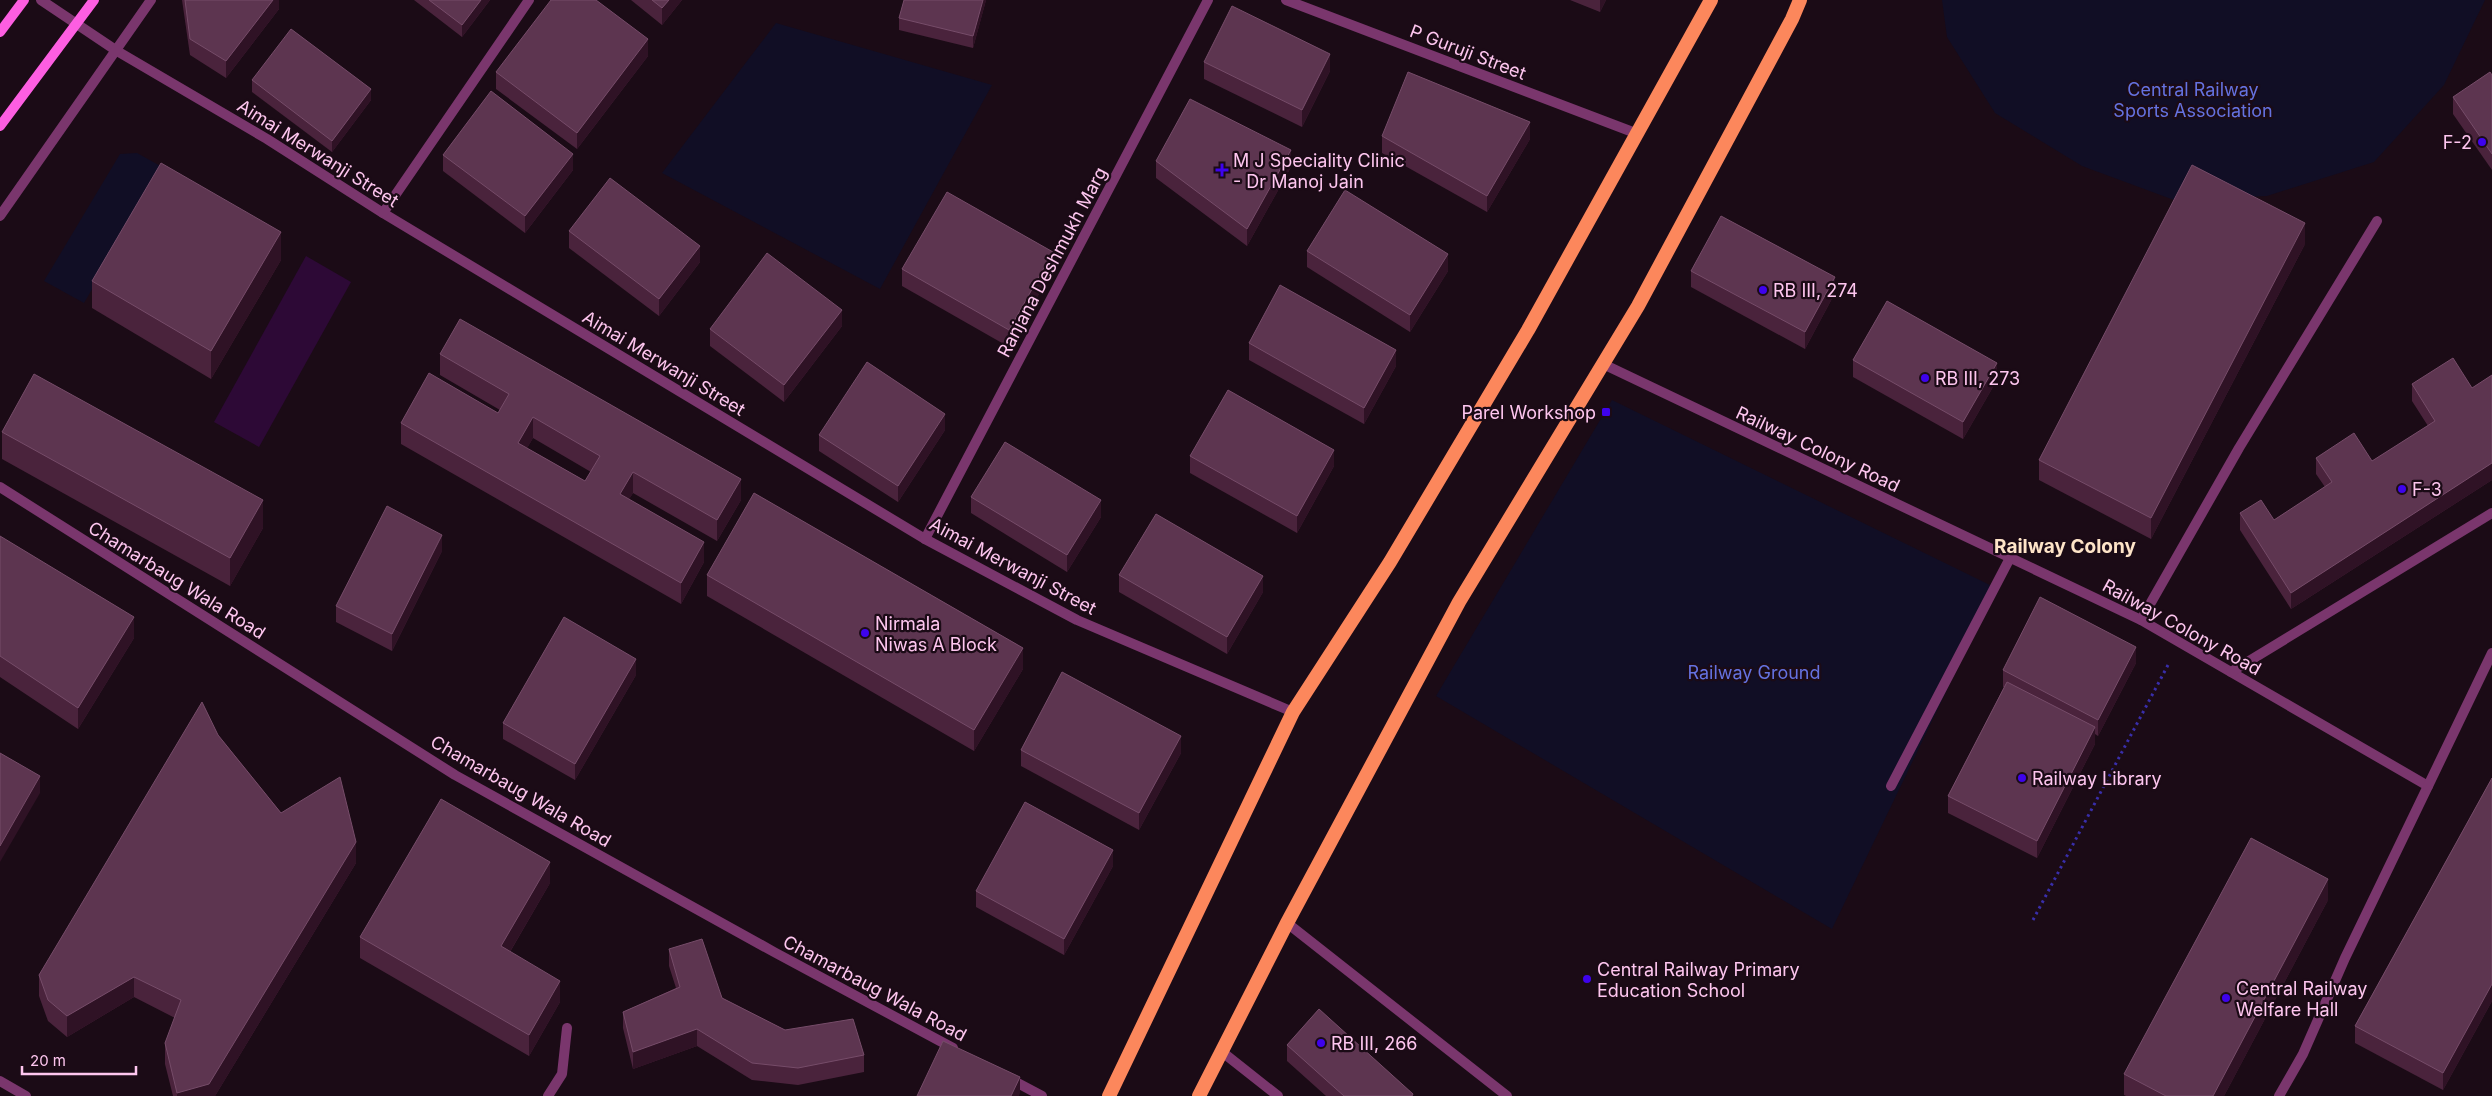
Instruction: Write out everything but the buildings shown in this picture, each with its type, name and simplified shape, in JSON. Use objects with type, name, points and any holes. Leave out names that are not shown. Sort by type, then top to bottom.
[{"type":"highway","points":[[1109,1096],[1293,712],[1416,519],[1528,330],[1711,0]]},
{"type":"highway","points":[[1198,1096],[1287,923],[1459,602],[1638,306],[1792,19],[1800,0]]},
{"type":"main road","points":[[0,32],[24,0]]},
{"type":"main road","points":[[0,126],[94,0]]},
{"type":"street","name":"Aimai Merwanji Street","points":[[41,0],[117,51],[267,138],[383,213],[924,540],[1077,620],[1293,712]]},
{"type":"street","points":[[0,216],[151,0]]},
{"type":"street","points":[[383,213],[528,0]]},
{"type":"street","name":"Ranjana Deshmukh Marg","points":[[924,540],[1208,0]]},
{"type":"street","name":"P Guruji Street","points":[[1286,0],[1638,134]]},
{"type":"street","points":[[2141,620],[2239,448],[2377,221]]},
{"type":"street","name":"Railway Colony Road","points":[[1603,364],[2141,620],[2428,786]]},
{"type":"street","name":"Chamarbaug Wala Road","points":[[0,487],[455,775],[774,952],[964,1054]]},
{"type":"street","points":[[2231,672],[2492,513]]},
{"type":"street","points":[[1891,786],[2010,558]]},
{"type":"street","points":[[2279,1096],[2303,1054],[2344,958],[2492,653]]},
{"type":"street","points":[[1287,923],[1508,1096]]},
{"type":"street","points":[[548,1096],[562,1074],[567,1028]]},
{"type":"street","points":[[1221,1051],[1278,1096]]},
{"type":"street","points":[[998,1073],[1042,1096]]},
{"type":"street","points":[[0,1081],[26,1096]]},
{"type":"path","points":[[2033,920],[2180,642]]},
{"type":"green space","name":"Central Railway Sports Association","points":[[1942,0],[2485,0],[2444,85],[2374,162],[2267,196],[2174,200],[2082,166],[1995,113],[1947,37]]},
{"type":"green space","points":[[776,23],[992,85],[880,289],[662,173]]},
{"type":"green space","points":[[137,153],[173,173],[152,188],[84,303],[44,281],[120,154]]},
{"type":"green space","name":"Railway Ground","points":[[1612,400],[1996,588],[1832,929],[1436,696]]},
{"type":"shaded area","points":[[306,256],[351,282],[259,447],[214,422]]},
{"type":"place","name":"F-2","points":[[2482,142]]},
{"type":"place","name":"M J Speciality Clinic - Dr Manoj Jain","points":[[1222,170]]},
{"type":"place","name":"RB III, 274","points":[[1763,290]]},
{"type":"place","name":"RB III, 273","points":[[1925,378]]},
{"type":"place","name":"Parel Workshop","points":[[1606,412]]},
{"type":"place","name":"F-3","points":[[2402,489]]},
{"type":"place","name":"Nirmala Niwas A Block","points":[[865,633]]},
{"type":"place","name":"Railway Library","points":[[2022,778]]},
{"type":"place","name":"Central Railway Primary Education School","points":[[1587,979]]},
{"type":"place","name":"Central Railway Welfare Hall","points":[[2226,998]]},
{"type":"place","name":"RB III, 266","points":[[1321,1043]]},
{"type":"district","name":"Railway Colony","points":[[2065,546]]}]
